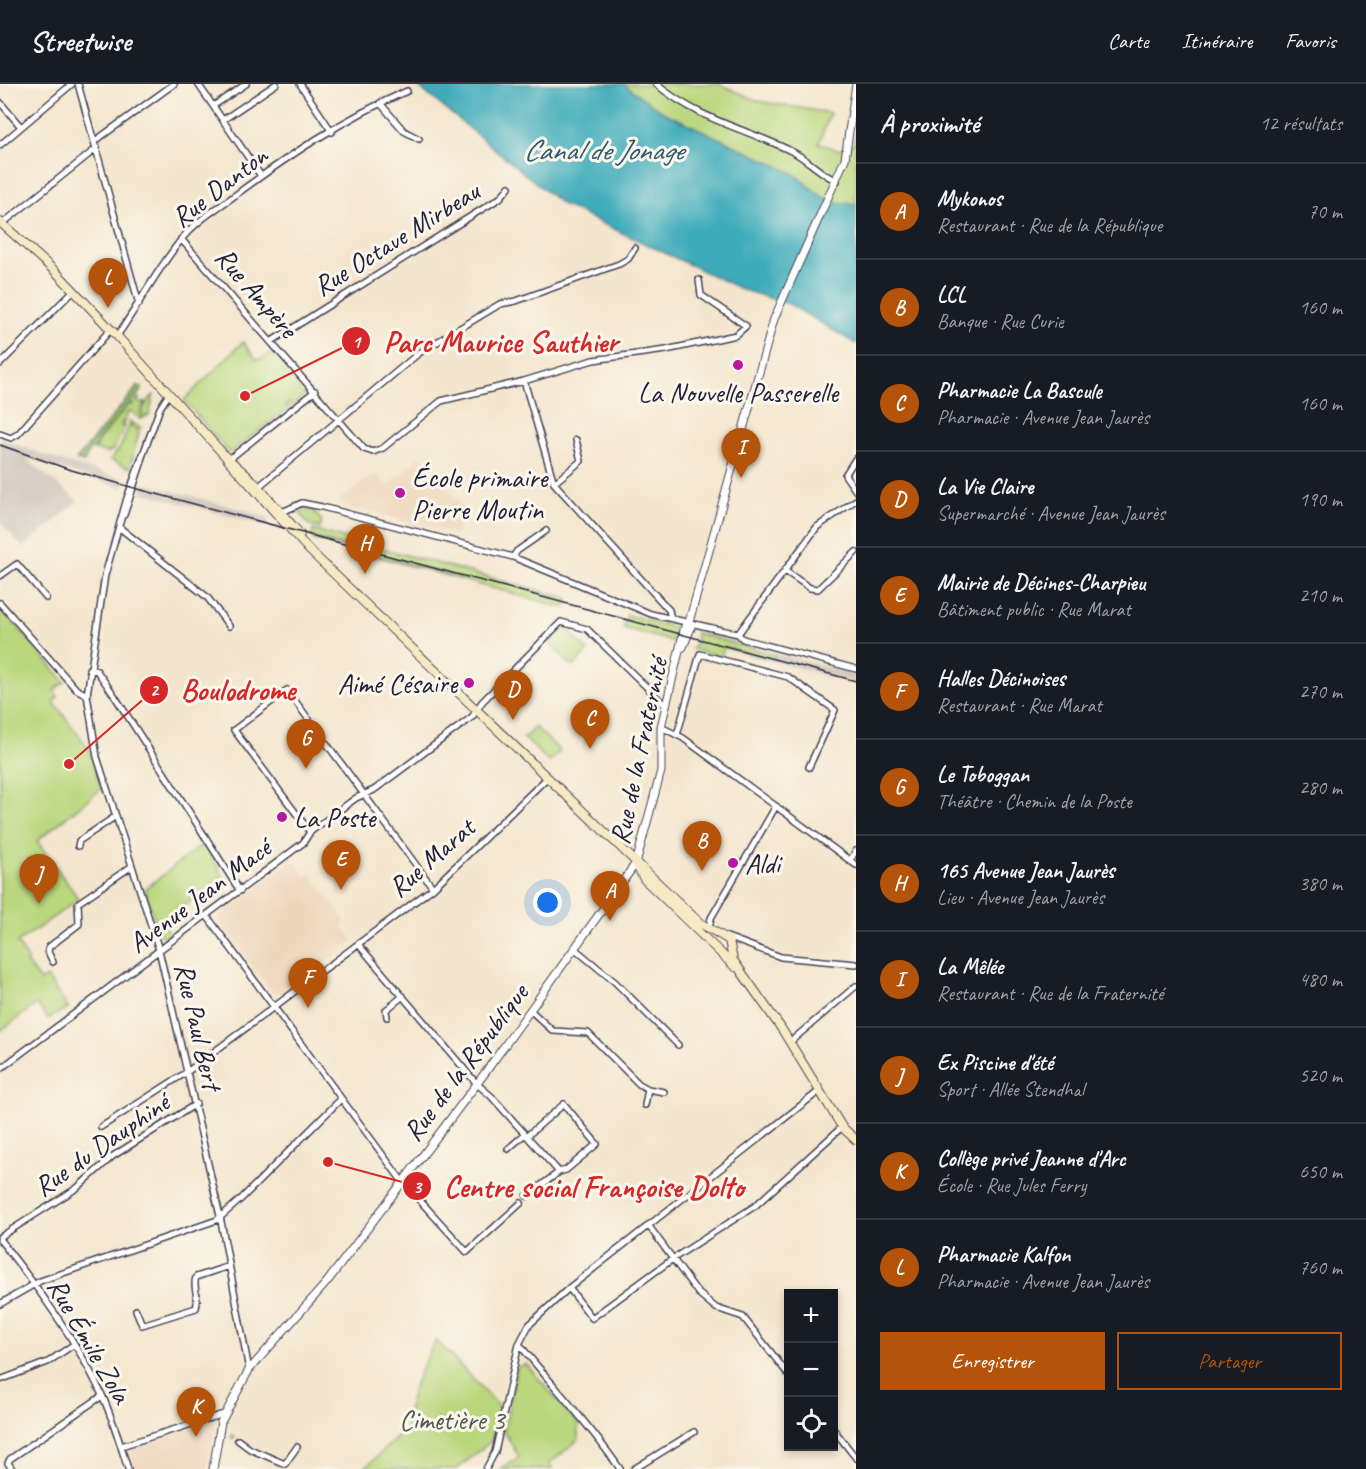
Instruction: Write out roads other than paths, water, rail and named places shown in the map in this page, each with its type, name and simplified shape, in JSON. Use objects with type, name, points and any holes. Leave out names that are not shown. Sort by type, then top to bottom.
[{"type":"main road","points":[[1,223],[111,329],[320,559],[636,863],[709,928],[726,937],[741,972],[790,1042],[818,1092],[842,1127],[856,1140]]},
{"type":"main road","points":[[636,863],[644,879],[741,972]]},
{"type":"main road","points":[[717,949],[724,952],[729,948]]},
{"type":"street","points":[[0,145],[72,84]]},
{"type":"street","points":[[78,84],[139,304]]},
{"type":"street","points":[[95,141],[174,84]]},
{"type":"street","points":[[213,106],[246,84]]},
{"type":"street","points":[[223,120],[276,84]]},
{"type":"street","points":[[300,84],[332,132]]},
{"type":"street","points":[[656,84],[679,103],[695,112],[791,151],[837,182]]},
{"type":"street","name":"Rue de la Fraternité","points":[[636,863],[661,771],[661,727],[682,648],[683,635],[689,622],[778,309],[837,182],[850,138],[856,84]]},
{"type":"street","points":[[200,85],[261,176]]},
{"type":"street","name":"Rue Danton","points":[[117,336],[181,239],[199,222],[261,176],[380,103],[407,92]]},
{"type":"street","points":[[0,102],[21,127]]},
{"type":"street","points":[[380,103],[404,131],[419,139]]},
{"type":"street","points":[[1,223],[97,148]]},
{"type":"street","name":"Rue Octave Mirbeau","points":[[272,341],[500,198],[509,186]]},
{"type":"street","name":"Rue Ampère","points":[[181,239],[364,449],[373,452],[383,448],[441,401],[524,381]]},
{"type":"street","points":[[256,488],[340,421],[419,353],[500,304],[516,301],[620,264],[628,259],[635,248]]},
{"type":"street","points":[[671,618],[669,610],[554,483],[524,381],[593,360],[666,350],[736,335],[746,326],[701,295],[699,280]]},
{"type":"street","points":[[0,364],[74,291]]},
{"type":"street","points":[[0,434],[11,438],[18,434],[111,329]]},
{"type":"street","points":[[228,460],[315,391]]},
{"type":"street","name":"Rue Paul Bert","points":[[169,394],[160,408],[143,455],[131,499],[123,516],[105,575],[87,694],[90,727],[97,757],[159,950],[196,1104],[249,1370]]},
{"type":"street","points":[[554,483],[581,461],[576,440]]},
{"type":"street","points":[[856,458],[845,475],[856,491]]},
{"type":"street","points":[[738,634],[817,527],[856,500]]},
{"type":"street","points":[[279,514],[302,503],[513,558],[651,614],[738,634],[743,639],[856,669]]},
{"type":"street","points":[[120,528],[207,597],[229,626]]},
{"type":"street","points":[[513,558],[517,551],[546,531]]},
{"type":"street","points":[[785,571],[810,588],[818,589],[856,552]]},
{"type":"street","points":[[0,576],[17,564],[46,598]]},
{"type":"street","points":[[0,603],[76,689],[87,694]]},
{"type":"street","name":"Avenue Jean Macé","points":[[0,1069],[303,843],[310,832],[383,783],[477,711],[486,698],[561,622],[587,629],[666,706]]},
{"type":"street","points":[[677,735],[700,654],[788,677],[835,710],[809,767]]},
{"type":"street","points":[[89,669],[97,671],[114,695],[240,891]]},
{"type":"street","points":[[310,832],[234,730],[287,690],[433,888]]},
{"type":"street","points":[[661,727],[677,735],[856,865]]},
{"type":"street","name":"Rue Marat","points":[[101,1126],[187,1072],[433,888],[548,777]]},
{"type":"street","points":[[709,928],[711,918],[776,806]]},
{"type":"street","points":[[78,846],[80,841],[116,816]]},
{"type":"street","points":[[850,860],[856,850]]},
{"type":"street","name":"Rue de la République","points":[[213,1469],[220,1428],[225,1414],[249,1370],[327,1282],[477,1084],[636,863]]},
{"type":"street","points":[[53,962],[48,952],[49,947],[79,924],[78,903],[132,866]]},
{"type":"street","points":[[207,916],[402,1182],[466,1252],[521,1203]]},
{"type":"street","points":[[726,937],[742,944],[801,960],[856,964]]},
{"type":"street","points":[[358,944],[477,1084],[559,1172]]},
{"type":"street","points":[[729,948],[742,944]]},
{"type":"street","points":[[574,949],[615,982],[678,1045]]},
{"type":"street","points":[[790,1042],[856,986]]},
{"type":"street","points":[[387,1017],[386,1010],[403,996]]},
{"type":"street","points":[[531,1010],[553,1031],[588,1032],[648,1089],[664,1092]]},
{"type":"street","points":[[645,1105],[648,1089]]},
{"type":"street","points":[[486,1469],[495,1452],[519,1344],[529,1325],[569,1288],[818,1092]]},
{"type":"street","points":[[0,1304],[35,1284],[217,1220],[341,1099]]},
{"type":"street","name":"Rue du Dauphiné","points":[[0,1238],[77,1188],[113,1156],[196,1104]]},
{"type":"street","points":[[508,1149],[564,1104],[597,1144],[566,1170],[559,1172],[527,1196]]},
{"type":"street","points":[[569,1288],[592,1318],[674,1258],[755,1206],[842,1127]]},
{"type":"street","points":[[648,1225],[698,1293],[716,1308],[742,1317],[784,1368]]},
{"type":"street","name":"Rue Émile Zola","points":[[0,1238],[35,1284],[102,1396],[128,1469]]},
{"type":"street","points":[[136,1310],[142,1325],[196,1308],[198,1301],[195,1288],[196,1277],[229,1266]]},
{"type":"street","points":[[519,1344],[563,1399],[593,1429],[620,1469]]},
{"type":"street","points":[[0,1380],[48,1362],[73,1345]]},
{"type":"street","points":[[12,1469],[8,1463],[10,1459],[102,1396]]},
{"type":"street","points":[[121,1446],[225,1414]]},
{"type":"street","points":[[220,1428],[228,1432]]},
{"type":"street","points":[[634,1469],[694,1432]]},
{"type":"street","points":[[838,1435],[856,1458]]},
{"type":"street","points":[[238,1440],[250,1449],[285,1464],[297,1447]]},
{"type":"water","name":"Canal de Jonage","points":[[415,84],[623,84],[663,112],[793,173],[821,196],[837,203],[856,204],[856,344],[789,304],[743,290],[563,205]]},
{"type":"tunnel","points":[[228,1433],[238,1440]]},
{"type":"tram line","points":[[0,445],[68,469],[138,489],[856,681]]},
{"type":"place","name":"Pharmacie Kalfon","points":[[108,308]]},
{"type":"place","name":"La Nouvelle Passerelle","points":[[738,365]]},
{"type":"place","name":"Parc Maurice Sauthier","points":[[245,396]]},
{"type":"place","name":"La Mêlée","points":[[741,478]]},
{"type":"place","name":"École primaire Pierre Moutin","points":[[400,493]]},
{"type":"place","name":"165 Avenue Jean Jaurès","points":[[365,574]]},
{"type":"place","name":"Aimé Césaire","points":[[469,683]]},
{"type":"place","name":"La Vie Claire","points":[[513,720]]},
{"type":"place","name":"Pharmacie La Bascule","points":[[590,749]]},
{"type":"place","name":"Boulodrome","points":[[69,764]]},
{"type":"place","name":"Le Toboggan","points":[[306,769]]},
{"type":"place","name":"La Poste","points":[[282,817]]},
{"type":"place","name":"Aldi","points":[[733,863]]},
{"type":"place","name":"LCL","points":[[702,871]]},
{"type":"place","name":"Mairie de Décines-Charpieu","points":[[341,890]]},
{"type":"place","name":"Ex Piscine d'été","points":[[39,904]]},
{"type":"place","name":"Mykonos","points":[[610,921]]},
{"type":"place","name":"Halles Décinoises","points":[[308,1008]]},
{"type":"place","name":"Centre social Françoise Dolto","points":[[328,1162]]},
{"type":"place","name":"Collège privé Jeanne d'Arc","points":[[196,1437]]},
{"type":"park label","name":"Cimetière 3","points":[[452,1419]]}]
